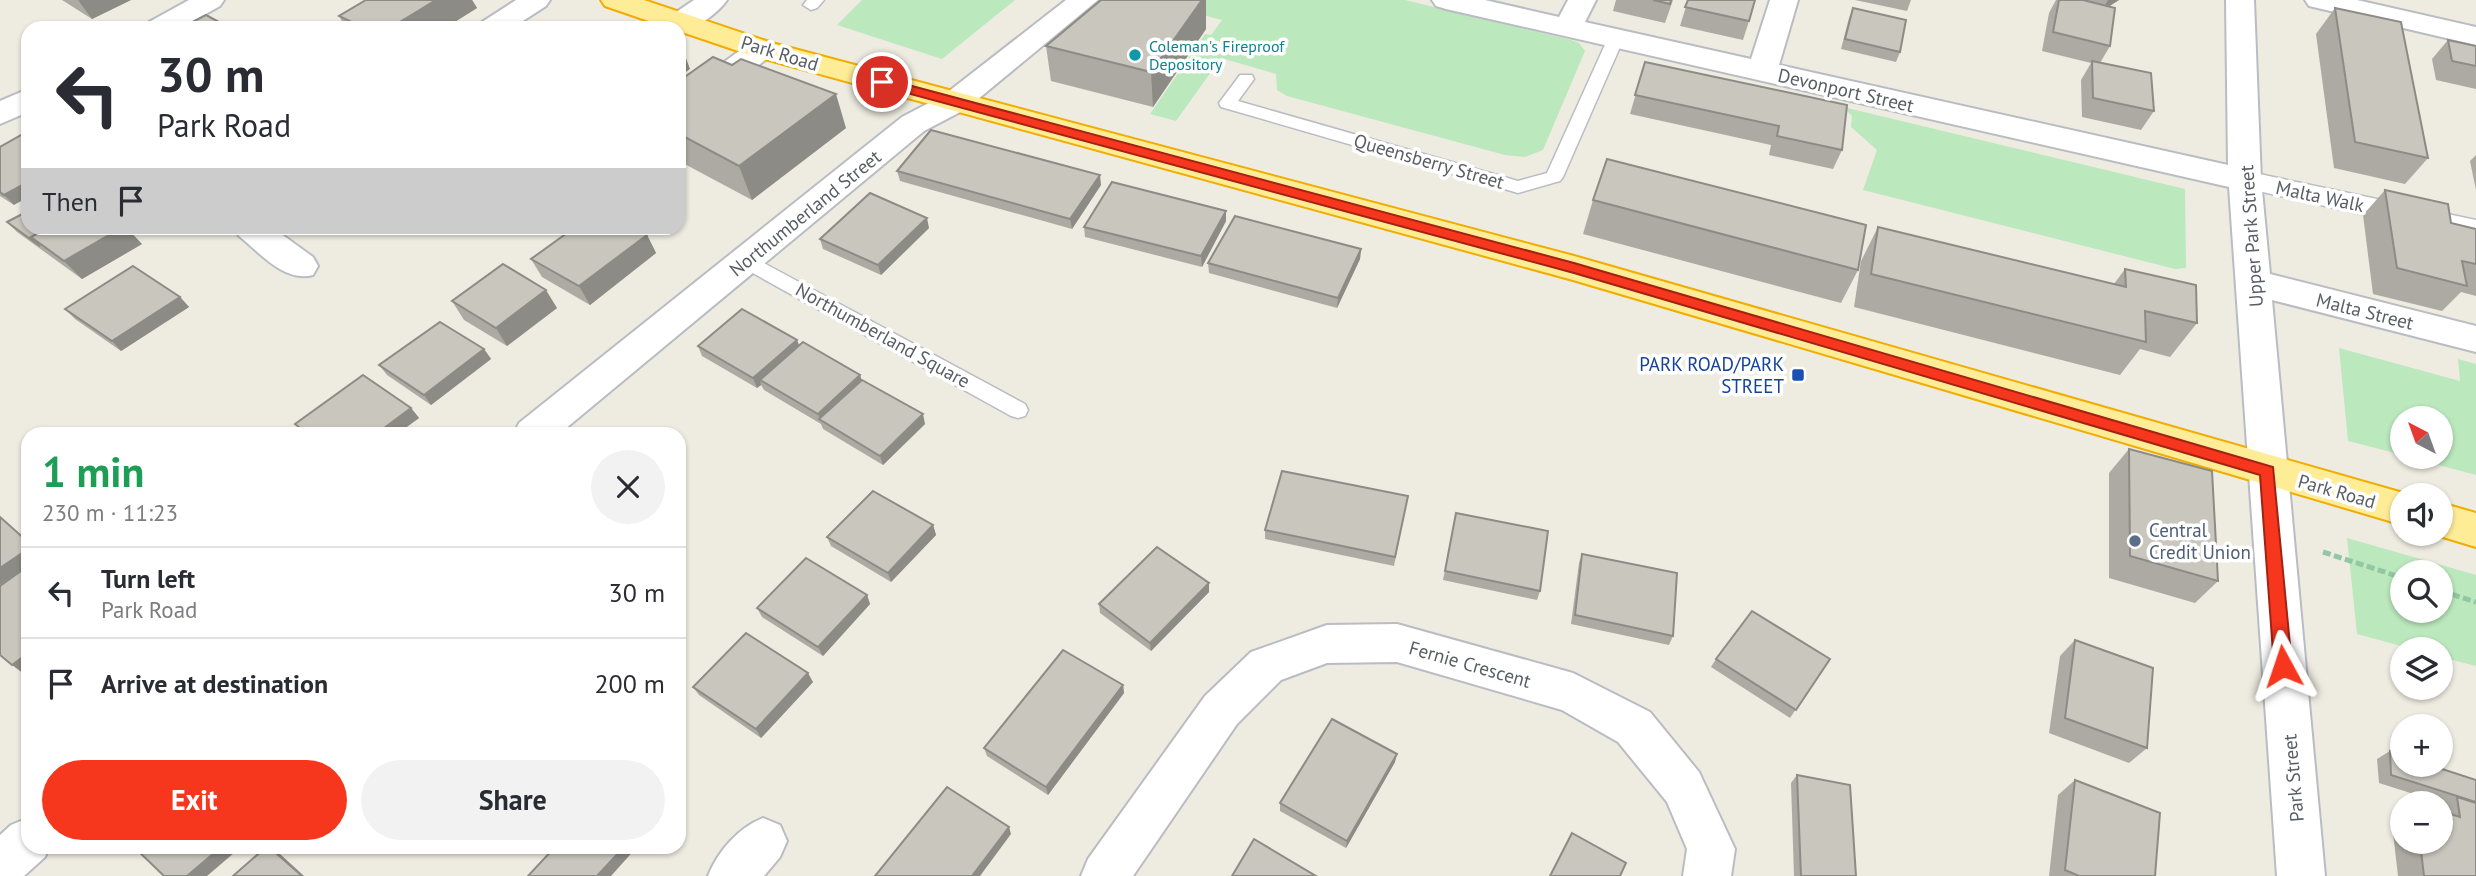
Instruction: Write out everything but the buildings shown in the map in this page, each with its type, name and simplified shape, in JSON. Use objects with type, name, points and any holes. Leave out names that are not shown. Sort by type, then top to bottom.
[{"type":"highway","name":"Park Road","points":[[615,0],[682,21]]},
{"type":"highway","name":"Park Road","points":[[686,22],[761,49],[1574,268],[2390,505]]},
{"type":"highway","points":[[2453,523],[2476,530]]},
{"type":"street","points":[[172,21],[210,0]]},
{"type":"street","points":[[503,21],[536,0]]},
{"type":"street","points":[[682,21],[713,0]]},
{"type":"street","name":"Northumberland Street","points":[[542,427],[913,124],[954,102],[1084,0]]},
{"type":"street","name":"Devonport Street","points":[[1446,0],[2245,180]]},
{"type":"street","points":[[1568,29],[1581,0]]},
{"type":"street","points":[[1762,71],[1784,0]]},
{"type":"street","name":"Upper Park Street","points":[[2240,0],[2245,180],[2255,283],[2267,471]]},
{"type":"street","points":[[2319,0],[2476,36]]},
{"type":"street","points":[[686,105],[761,49]]},
{"type":"street","points":[[0,114],[21,103]]},
{"type":"street","name":"Malta Walk","points":[[2245,180],[2476,230]]},
{"type":"street","points":[[260,235],[301,266]]},
{"type":"street","name":"Malta Street","points":[[2255,283],[2476,339]]},
{"type":"street","name":"Park Street","points":[[2267,471],[2301,876]]},
{"type":"street","name":"Fernie Crescent","points":[[1105,876],[1221,710],[1266,666],[1328,644],[1396,643],[1573,693],[1634,727],[1683,787],[1711,849],[1707,876]]},
{"type":"street","points":[[732,876],[763,841]]},
{"type":"lane","name":"Queensberry Street","points":[[1246,79],[1227,103],[1518,187],[1554,177],[1616,38]]},
{"type":"lane","name":"Northumberland Square","points":[[747,261],[1018,410]]},
{"type":"path","points":[[2273,536],[2390,574]]},
{"type":"path","points":[[2453,595],[2476,602]]},
{"type":"green space","points":[[862,0],[1015,0],[942,59],[837,25]]},
{"type":"green space","points":[[1145,0],[1405,0],[1579,43],[1585,51],[1543,150],[1525,157],[1505,155],[1287,96],[1277,90],[1276,74],[1221,58],[1176,121],[1150,114],[1205,34],[1211,35],[1222,20]]},
{"type":"green space","points":[[1843,107],[2185,189],[2186,268],[2175,269],[1863,190],[1877,150],[1851,127],[1852,116]]},
{"type":"green space","points":[[2339,348],[2460,381],[2458,359],[2476,364],[2476,475],[2453,469],[2454,406],[2390,406],[2390,452],[2348,441]]},
{"type":"green space","points":[[2347,538],[2424,560],[2390,560],[2390,623],[2453,623],[2453,568],[2476,575],[2476,666],[2453,660],[2453,637],[2390,637],[2390,643],[2357,634]]},
{"type":"place","name":"Coleman's Fireproof Depository","points":[[1135,55]]},
{"type":"place","name":"PARK ROAD/PARK STREET","points":[[1798,375]]},
{"type":"place","name":"Central Credit Union","points":[[2135,541]]},
{"type":"route","points":[[882,82],[1574,268],[2267,471],[2283,666]]}]
